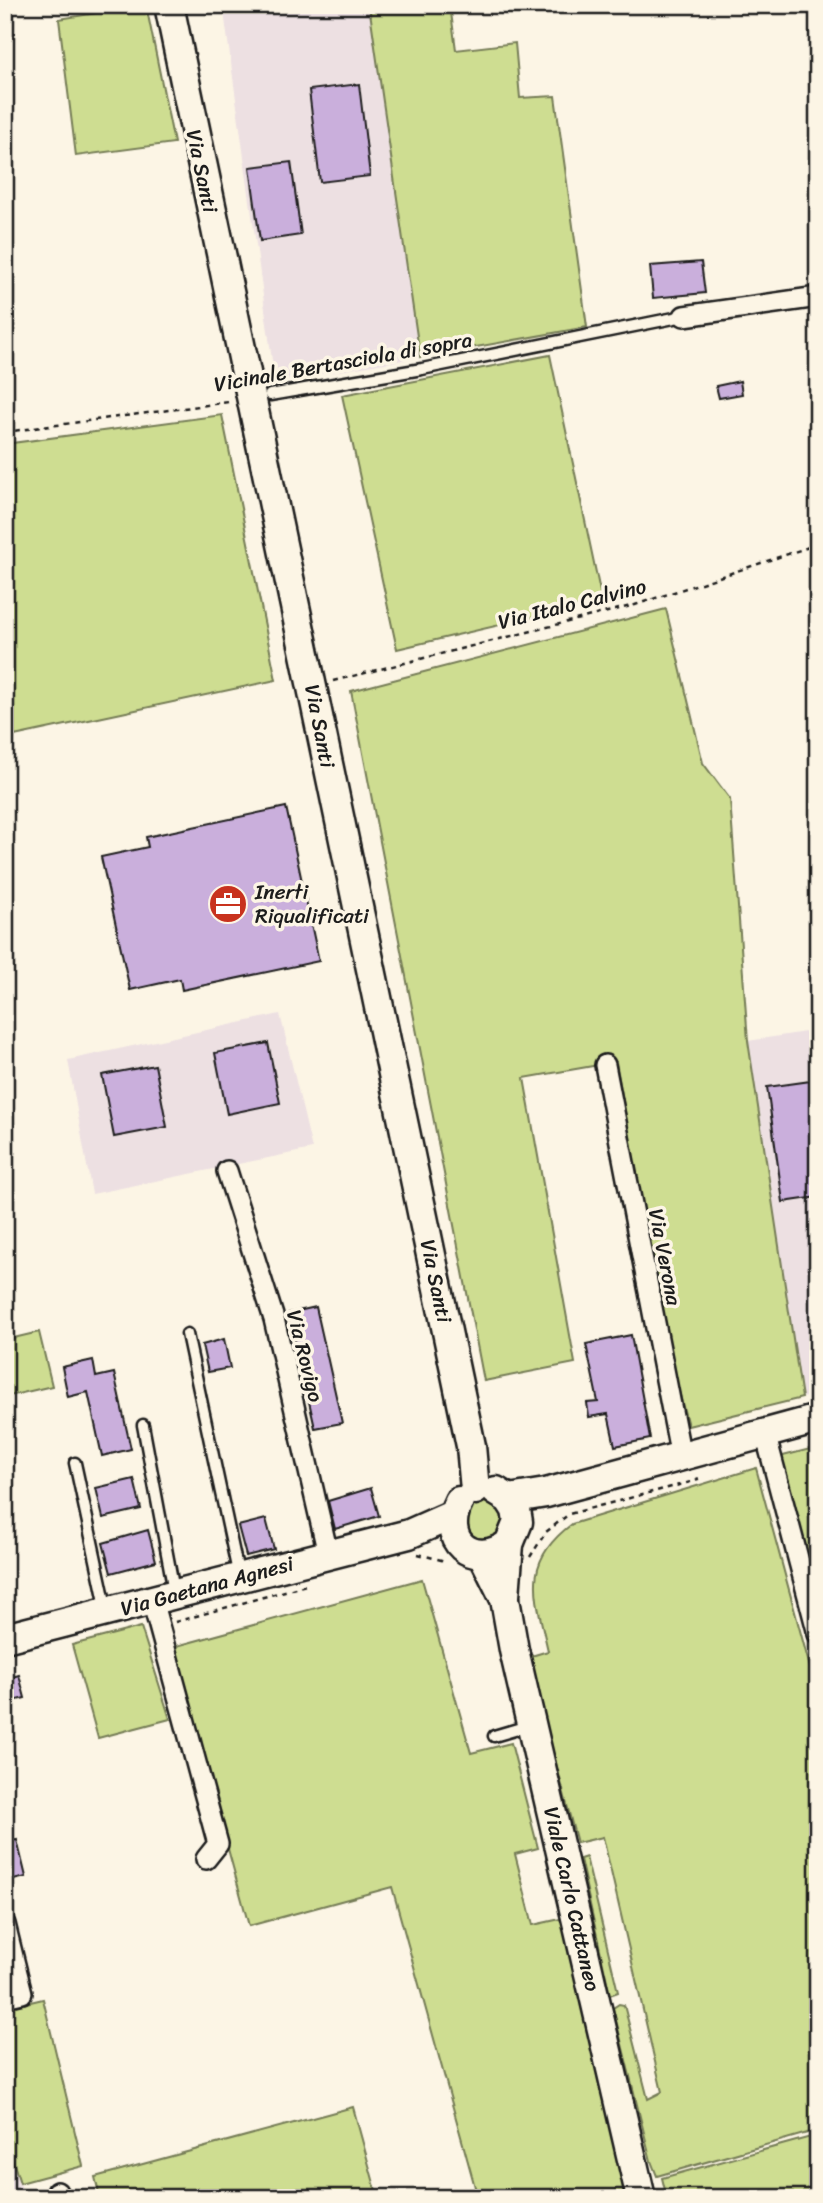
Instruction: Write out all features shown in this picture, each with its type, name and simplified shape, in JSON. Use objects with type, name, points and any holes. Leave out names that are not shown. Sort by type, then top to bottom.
[{"type":"street","name":"Via Santi","points":[[169,5],[260,397],[471,1446],[505,1517]]},
{"type":"street","points":[[684,316],[818,297]]},
{"type":"street","name":"Via Verona","points":[[605,1065],[687,1456]]},
{"type":"street","name":"Via Rovigo","points":[[226,1171],[274,1319],[328,1554]]},
{"type":"street","points":[[465,1554],[497,1552],[505,1517],[546,1493],[818,1419]]},
{"type":"street","points":[[765,1433],[818,1634]]},
{"type":"street","points":[[452,1515],[460,1499],[505,1517]]},
{"type":"street","name":"Via Gaetana Agnesi","points":[[413,1544],[452,1515]]},
{"type":"street","name":"Viale Carlo Cattaneo","points":[[452,1515],[453,1532],[465,1554],[505,1599]]},
{"type":"street","name":"Viale Carlo Cattaneo","points":[[505,1517],[505,1599],[641,2198]]},
{"type":"street","name":"Via Gaetana Agnesi","points":[[5,1638],[107,1612],[162,1607],[239,1577],[328,1554],[413,1544],[465,1554]]},
{"type":"street","points":[[162,1607],[218,1844],[206,1859]]},
{"type":"street","points":[[5,1924],[22,1993],[5,1997]]},
{"type":"lane","name":"Vicinale Bertasciola di sopra","points":[[260,397],[422,369],[684,316]]},
{"type":"lane","points":[[187,1334],[239,1577]]},
{"type":"lane","points":[[143,1425],[162,1607]]},
{"type":"lane","points":[[75,1463],[107,1612]]},
{"type":"lane","points":[[494,1735],[532,1725]]},
{"type":"path","name":"Vicinale Bertasciola di sopra","points":[[5,432],[260,397]]},
{"type":"path","name":"Via Italo Calvino","points":[[330,682],[635,605],[818,544]]},
{"type":"path","points":[[505,1517],[546,1532],[569,1514],[698,1480],[687,1456]]},
{"type":"path","points":[[413,1544],[431,1556],[465,1554]]},
{"type":"path","points":[[162,1607],[305,1585]]},
{"type":"shaded area","points":[[223,5],[369,5],[420,357],[275,382]]},
{"type":"shaded area","points":[[280,1014],[312,1149],[92,1194],[68,1060]]},
{"type":"shaded area","points":[[818,1030],[818,1393],[802,1398],[748,1041]]},
{"type":"shaded area","points":[[5,2136],[20,2183],[25,2198],[5,2198]]},
{"type":"green space","points":[[146,5],[174,143],[76,156],[59,19]]},
{"type":"green space","points":[[369,5],[450,5],[456,50],[515,43],[520,98],[555,96],[587,327],[420,357]]},
{"type":"green space","points":[[550,355],[602,601],[397,649],[342,395]]},
{"type":"green space","points":[[222,415],[276,680],[5,738],[5,444]]},
{"type":"green space","points":[[666,609],[703,763],[730,799],[748,1041],[802,1398],[688,1426],[668,1349],[616,1062],[524,1078],[575,1363],[484,1381],[351,691]]},
{"type":"green space","points":[[39,1332],[52,1386],[5,1397],[5,1340]]},
{"type":"green space","points":[[818,1447],[818,1601],[779,1457]]},
{"type":"green space","points":[[756,1468],[818,1697],[818,2130],[657,2176],[613,2008],[619,2004],[624,2005],[648,2099],[662,2092],[603,1837],[577,1843],[528,1657],[548,1651],[537,1597],[538,1567],[556,1538],[572,1524]]},
{"type":"green space","points":[[487,1501],[498,1505],[506,1513],[505,1535],[485,1546],[467,1534],[467,1512],[476,1504]]},
{"type":"green space","points":[[422,1579],[471,1753],[511,1743],[538,1848],[515,1854],[533,1925],[565,1918],[628,2198],[478,2198],[392,1887],[249,1926],[173,1647]]},
{"type":"green space","points":[[141,1627],[170,1719],[98,1738],[72,1645]]},
{"type":"green space","points":[[586,1857],[618,1992],[610,1995],[580,1859]]},
{"type":"green space","points":[[43,1999],[83,2166],[20,2183],[5,2136],[5,2008]]},
{"type":"green space","points":[[353,2107],[378,2198],[100,2198],[95,2177]]},
{"type":"green space","points":[[818,2135],[818,2198],[667,2198],[662,2178]]},
{"type":"building","points":[[359,84],[370,176],[320,182],[309,90]]},
{"type":"building","points":[[291,162],[301,235],[260,241],[250,167]]},
{"type":"building","points":[[701,262],[705,293],[653,298],[650,266]]},
{"type":"building","points":[[740,381],[742,394],[719,398],[716,386]]},
{"type":"building","points":[[286,807],[319,961],[182,990],[180,979],[130,990],[101,857],[148,847],[146,837]]},
{"type":"building","points":[[268,1043],[280,1103],[227,1114],[215,1053]]},
{"type":"building","points":[[155,1065],[167,1127],[114,1137],[102,1075]]},
{"type":"building","points":[[818,1080],[818,1197],[783,1202],[767,1087]]},
{"type":"building","points":[[316,1307],[342,1423],[315,1428],[289,1313]]},
{"type":"building","points":[[631,1335],[650,1439],[615,1446],[608,1414],[589,1417],[587,1403],[598,1402],[586,1344]]},
{"type":"building","points":[[224,1339],[230,1368],[208,1372],[202,1345]]},
{"type":"building","points":[[93,1360],[96,1377],[114,1373],[131,1449],[102,1456],[88,1392],[68,1397],[62,1367]]},
{"type":"building","points":[[134,1479],[141,1509],[103,1518],[96,1488]]},
{"type":"building","points":[[371,1488],[379,1516],[335,1529],[328,1501]]},
{"type":"building","points":[[266,1519],[274,1549],[246,1556],[238,1526]]},
{"type":"building","points":[[148,1530],[156,1561],[111,1573],[103,1543]]},
{"type":"building","points":[[19,1675],[25,1698],[5,1703],[5,1679]]},
{"type":"building","points":[[17,1840],[26,1877],[5,1882],[5,1842]]},
{"type":"place","name":"Inerti Riqualificati","points":[[228,904]]}]
